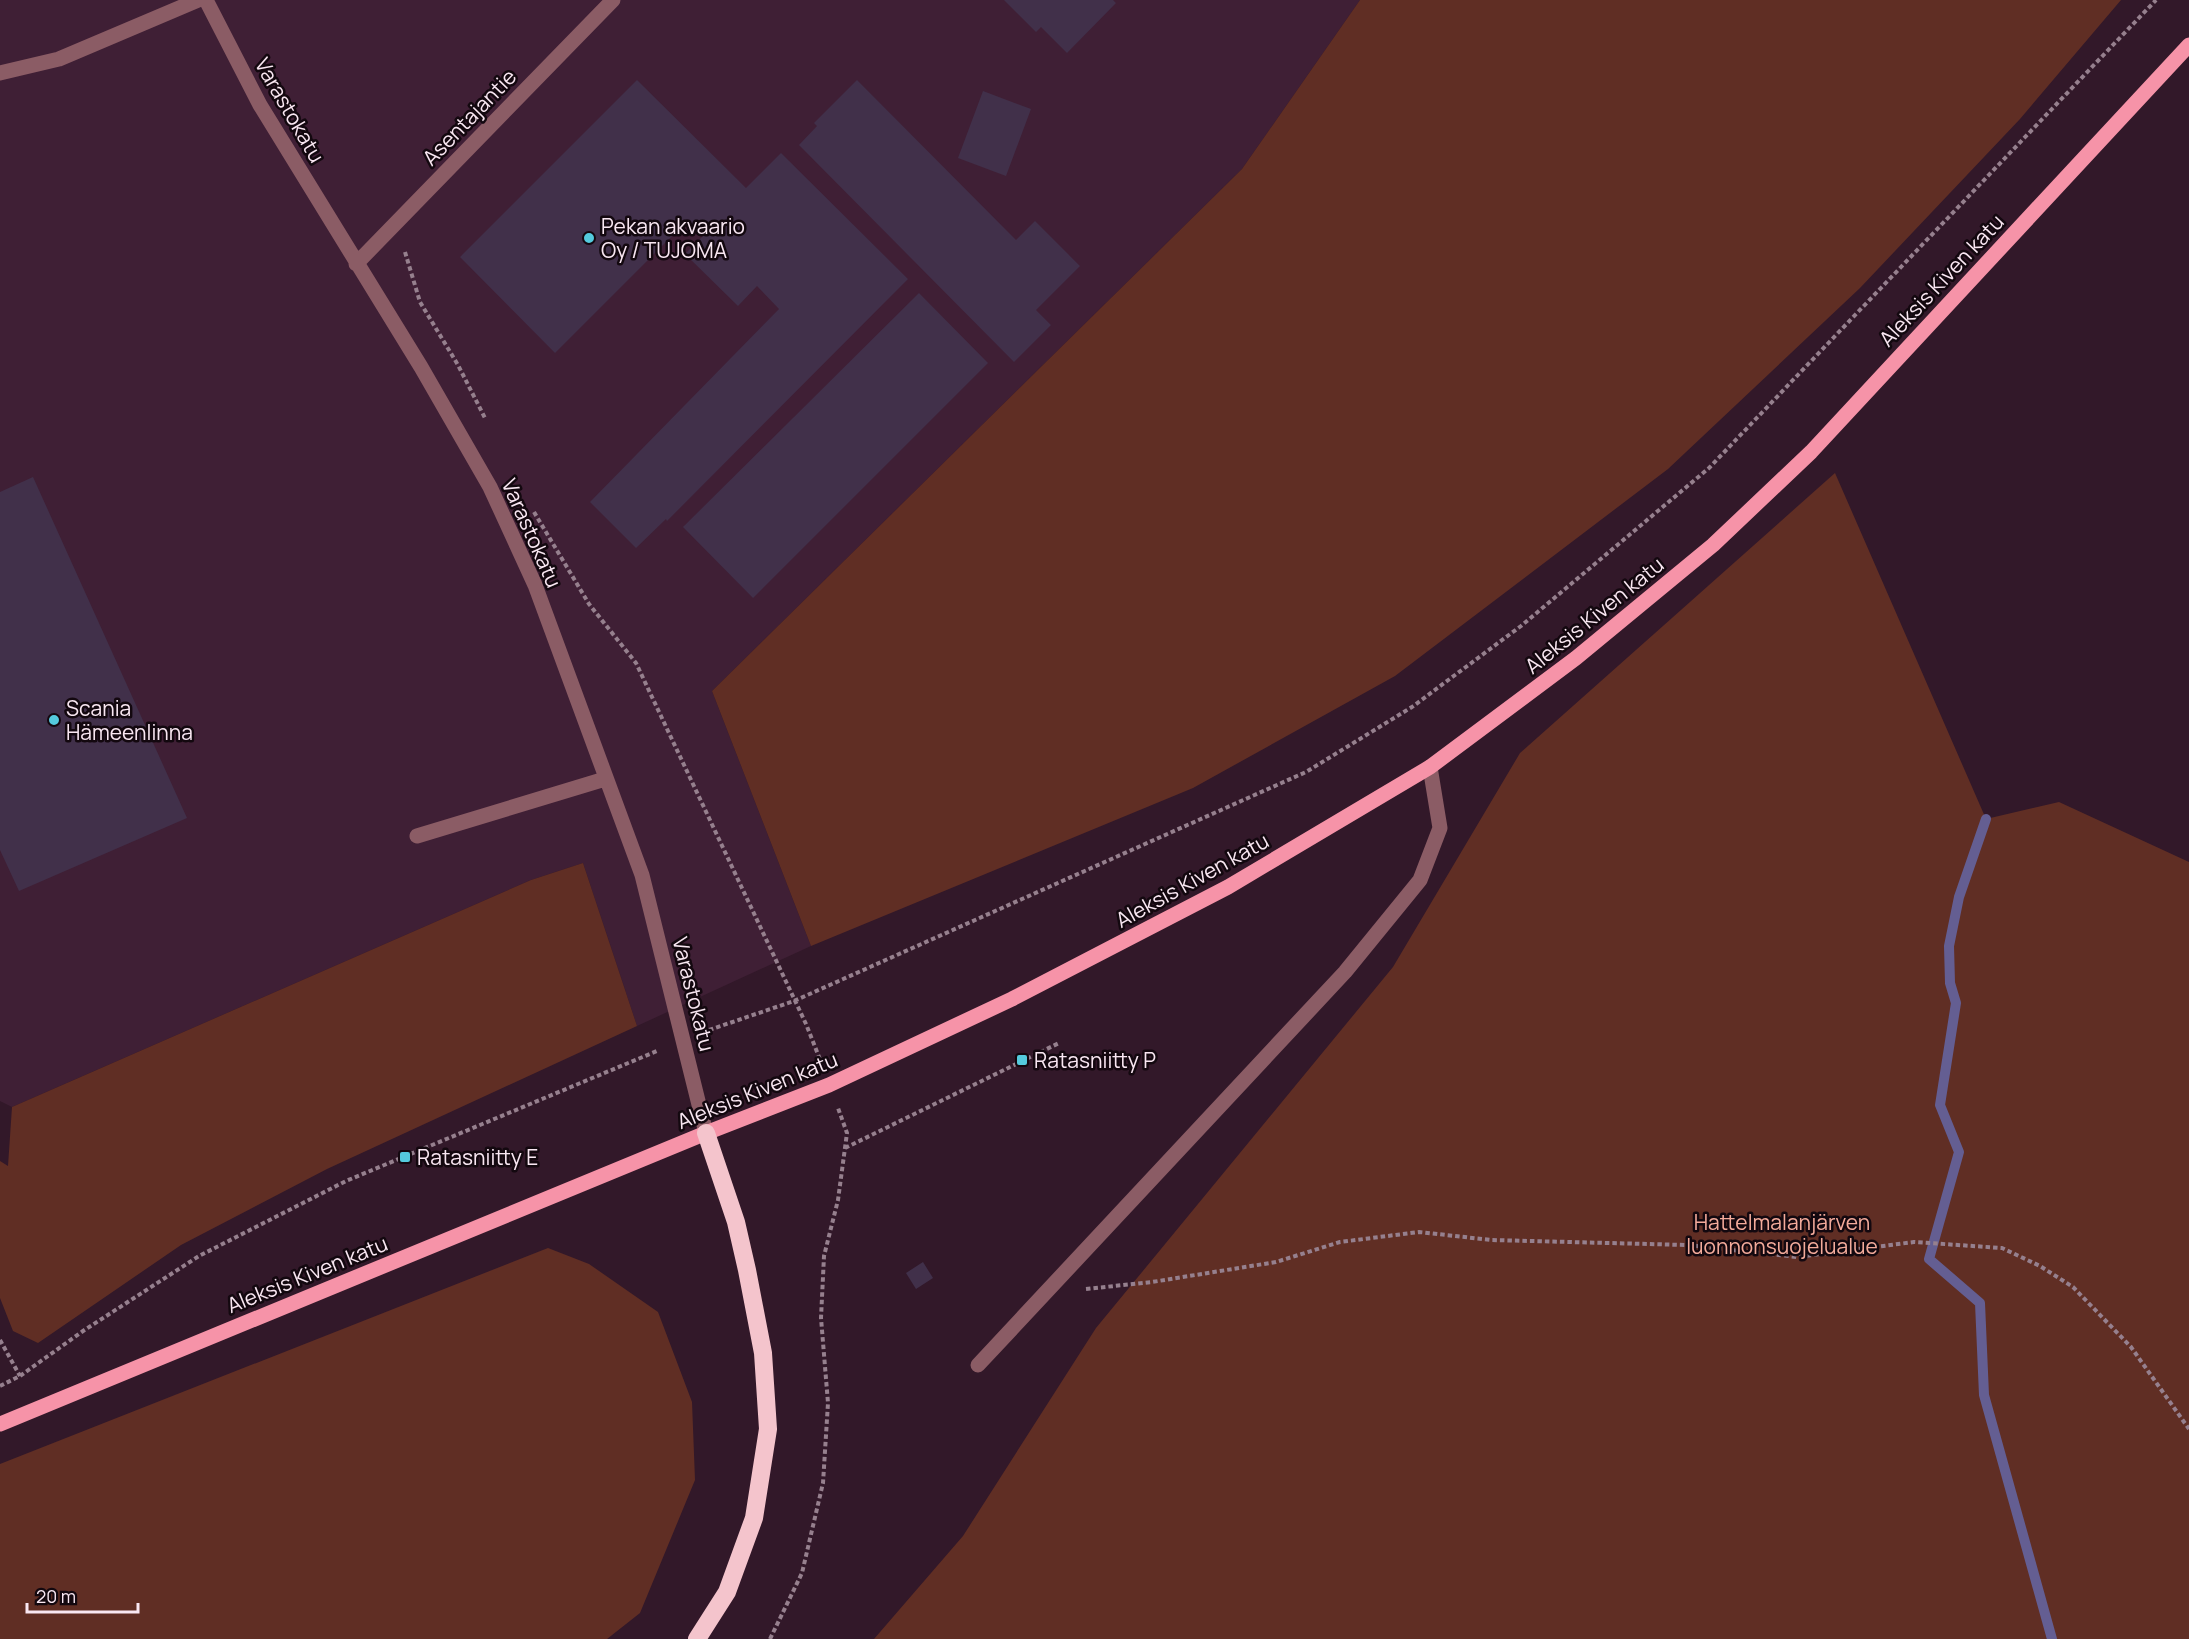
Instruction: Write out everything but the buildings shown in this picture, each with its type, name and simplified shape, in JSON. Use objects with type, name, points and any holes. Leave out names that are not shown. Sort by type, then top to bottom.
[{"type":"highway","points":[[697,1639],[728,1592],[754,1518],[768,1429],[763,1353],[747,1270],[736,1222],[706,1133]]},
{"type":"main road","name":"Aleksis Kiven katu","points":[[0,1424],[706,1133],[829,1085],[1012,999],[1228,886],[1430,767],[1576,658],[1713,545],[1811,452],[2189,45]]},
{"type":"street","points":[[0,73],[59,59],[198,0]]},
{"type":"street","name":"Varastokatu","points":[[206,0],[260,105],[421,367],[490,487],[535,585],[642,875],[706,1133]]},
{"type":"street","name":"Asentajantie","points":[[356,264],[612,0]]},
{"type":"street","points":[[978,1365],[1345,972],[1420,880],[1440,828],[1430,767]]},
{"type":"street","points":[[417,836],[605,779]]},
{"type":"path","name":"Aleksis Kiven katu","points":[[0,1386],[20,1376],[83,1331],[199,1256],[336,1186],[635,1061],[684,1038],[794,1001],[1305,772],[1412,707],[1521,626],[1709,468],[2156,0]]},
{"type":"path","points":[[396,224],[420,302],[458,365],[488,426]]},
{"type":"path","points":[[530,505],[589,604],[636,663],[683,758],[806,1024],[848,1133],[838,1200],[824,1256],[821,1318],[828,1403],[823,1483],[802,1572],[771,1639]]},
{"type":"path","points":[[845,1148],[1059,1043]]},
{"type":"path","points":[[1050,1289],[1083,1289],[1152,1282],[1276,1262],[1340,1242],[1419,1232],[1491,1240],[1687,1245],[1797,1257],[1918,1242],[2001,1248],[2040,1266],[2073,1287],[2131,1347],[2189,1429]]},
{"type":"path","points":[[0,1340],[20,1376]]},
{"type":"shaded area","points":[[0,0],[1360,0],[1242,169],[712,691],[811,946],[637,1026],[583,863],[531,880],[12,1107],[0,1101]]},
{"type":"green space","points":[[1360,0],[2121,0],[2020,119],[1860,288],[1668,469],[1395,676],[1193,788],[811,946],[712,691],[1242,169]]},
{"type":"green space","name":"Hattelmalanjärven luonnonsuojelualue","points":[[1835,473],[1986,819],[2059,802],[2189,862],[2189,1639],[874,1639],[963,1536],[1096,1328],[1393,967],[1520,753]]},
{"type":"green space","points":[[583,863],[637,1026],[327,1169],[181,1245],[38,1343],[13,1331],[0,1298],[0,1161],[8,1166],[12,1107],[531,880]]},
{"type":"green space","points":[[548,1248],[589,1264],[658,1312],[692,1402],[695,1480],[640,1613],[607,1639],[0,1639],[0,1464]]},
{"type":"waterway","points":[[1986,819],[1959,897],[1949,946],[1950,983],[1956,1003],[1940,1105],[1959,1152],[1929,1259],[1980,1303],[1984,1395],[2052,1639]]},
{"type":"place","name":"Pekan akvaario Oy / TUJOMA","points":[[589,238]]},
{"type":"place","name":"Scania Hämeenlinna","points":[[54,720]]},
{"type":"place","name":"Ratasniitty P","points":[[1022,1060]]},
{"type":"place","name":"Ratasniitty E","points":[[405,1157]]}]
